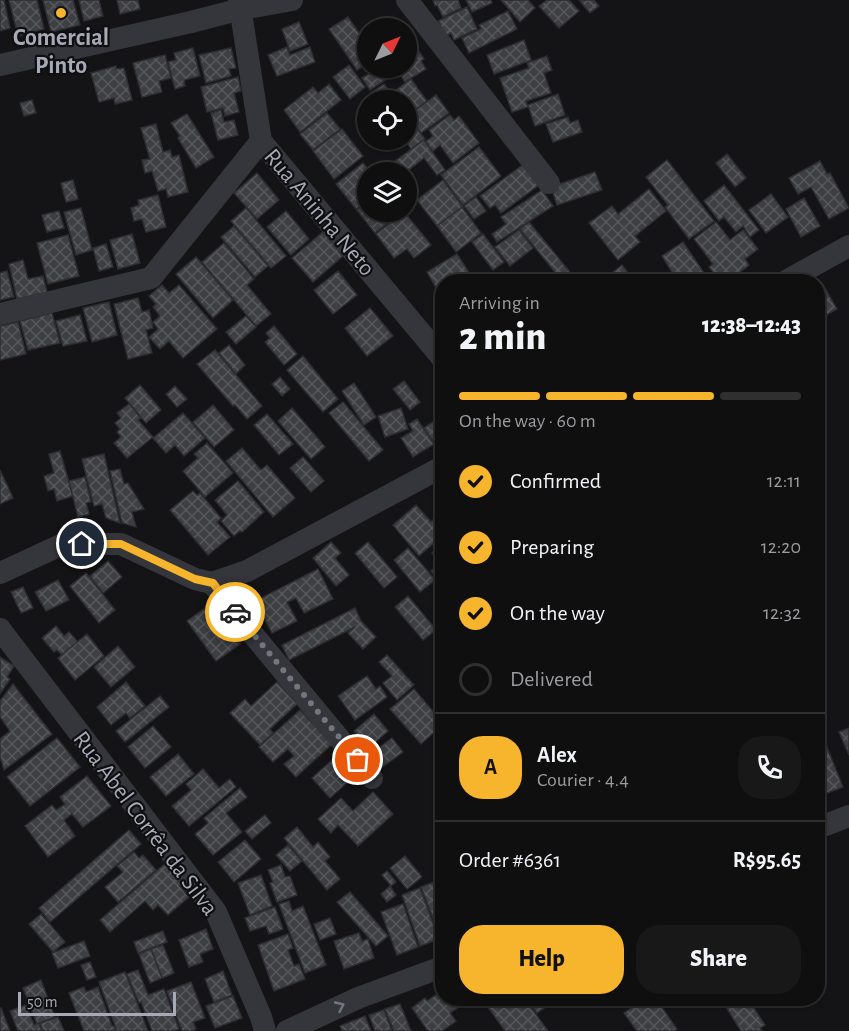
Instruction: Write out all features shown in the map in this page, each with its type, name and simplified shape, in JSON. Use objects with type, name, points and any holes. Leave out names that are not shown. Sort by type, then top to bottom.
[{"type":"street","points":[[0,65],[191,22],[240,4],[292,0]]},
{"type":"street","points":[[407,0],[549,183]]},
{"type":"street","name":"Rua Aninha Neto","points":[[240,4],[261,141],[435,350]]},
{"type":"street","points":[[0,314],[152,278],[261,141]]},
{"type":"street","points":[[798,274],[849,246]]},
{"type":"street","points":[[0,573],[63,544],[121,544],[195,579],[213,583],[248,571],[435,472]]},
{"type":"street","points":[[213,583],[372,778]]},
{"type":"street","name":"Rua Abel Corrêa da Silva","points":[[0,629],[216,912],[265,1031]]},
{"type":"street","points":[[825,825],[849,816]]},
{"type":"street","points":[[287,1031],[358,998],[435,970]]},
{"type":"building","points":[[0,0],[4,0],[10,28],[0,31]]},
{"type":"building","points":[[9,0],[37,0],[44,29],[18,36]]},
{"type":"building","name":"Comercial Pinto","points":[[43,0],[73,0],[80,25],[51,32]]},
{"type":"building","points":[[79,0],[99,0],[103,16],[84,21]]},
{"type":"building","points":[[117,0],[138,0],[140,9],[120,14]]},
{"type":"building","points":[[433,0],[458,0],[461,8],[443,17]]},
{"type":"building","points":[[466,0],[491,0],[492,3],[472,12]]},
{"type":"building","points":[[501,0],[528,0],[535,8],[520,22]]},
{"type":"building","points":[[547,0],[569,0],[579,11],[559,28],[539,6]]},
{"type":"building","points":[[579,0],[594,0],[599,6],[590,13]]},
{"type":"building","points":[[467,7],[477,29],[454,40],[451,33],[446,36],[438,21]]},
{"type":"building","points":[[508,11],[517,29],[469,53],[462,38],[481,29],[479,25]]},
{"type":"building","points":[[348,17],[357,30],[357,70],[329,29]]},
{"type":"building","points":[[299,22],[308,44],[290,51],[282,29]]},
{"type":"building","points":[[524,40],[531,60],[494,74],[487,55]]},
{"type":"building","points":[[287,47],[290,55],[310,47],[315,62],[277,76],[268,55]]},
{"type":"building","points":[[193,48],[200,76],[184,80],[185,86],[175,89],[168,62],[176,60],[174,53]]},
{"type":"building","points":[[231,48],[236,68],[229,69],[231,76],[206,83],[199,55]]},
{"type":"building","points":[[417,48],[424,59],[421,61],[426,69],[417,75]]},
{"type":"building","points":[[165,55],[171,78],[159,81],[162,92],[142,97],[133,63]]},
{"type":"building","points":[[547,56],[552,70],[544,73],[551,93],[526,101],[528,107],[512,112],[500,78],[529,68],[527,63]]},
{"type":"building","points":[[349,65],[365,87],[357,90],[357,93],[350,99],[333,77]]},
{"type":"building","points":[[116,66],[116,69],[124,68],[132,100],[115,104],[114,98],[99,102],[91,73]]},
{"type":"building","points":[[238,77],[241,91],[234,93],[239,112],[225,116],[223,108],[207,112],[201,87]]},
{"type":"building","points":[[362,78],[388,78],[370,90]]},
{"type":"building","points":[[411,79],[427,101],[417,108],[417,90],[396,90]]},
{"type":"building","points":[[329,84],[341,100],[300,132],[284,110],[313,87],[318,93]]},
{"type":"building","points":[[384,84],[388,90],[375,90]]},
{"type":"building","points":[[558,94],[565,115],[535,126],[528,105]]},
{"type":"building","points":[[436,95],[449,113],[421,133],[417,128],[417,109]]},
{"type":"building","points":[[32,100],[36,113],[24,116],[20,103]]},
{"type":"building","points":[[221,110],[224,122],[234,120],[238,135],[218,140],[211,113]]},
{"type":"building","points":[[327,113],[340,129],[313,150],[300,134]]},
{"type":"building","points":[[187,114],[214,157],[196,168],[171,123]]},
{"type":"building","points":[[450,115],[454,120],[459,116],[479,143],[453,163],[440,145],[433,151],[425,142],[433,136],[429,130]]},
{"type":"building","points":[[568,117],[570,123],[578,120],[582,132],[553,142],[546,124]]},
{"type":"building","points":[[156,124],[163,152],[170,150],[172,157],[179,155],[188,192],[168,197],[166,189],[158,191],[152,171],[145,173],[142,160],[150,159],[141,128]]},
{"type":"building","points":[[417,128],[425,139],[417,145]]},
{"type":"building","points":[[342,129],[363,156],[334,179],[313,151]]},
{"type":"building","points":[[424,140],[445,170],[437,175],[424,158],[417,163],[394,162],[410,150],[417,150],[417,145]]},
{"type":"building","points":[[479,147],[501,176],[463,205],[441,175]]},
{"type":"building","points":[[727,154],[746,178],[735,187],[716,163]]},
{"type":"building","points":[[667,160],[714,221],[689,239],[665,207],[668,205],[646,177]]},
{"type":"building","points":[[820,161],[827,174],[830,173],[849,208],[829,219],[811,187],[798,194],[789,178]]},
{"type":"building","points":[[524,164],[539,185],[501,213],[495,205],[490,208],[480,196]]},
{"type":"building","points":[[357,168],[357,208],[356,209],[336,184]]},
{"type":"building","points":[[595,172],[602,190],[557,205],[551,187]]},
{"type":"building","points":[[257,173],[279,200],[257,219],[234,193]]},
{"type":"building","points":[[73,180],[78,199],[66,202],[61,183]]},
{"type":"building","points":[[443,180],[463,207],[437,226],[417,200]]},
{"type":"building","points":[[724,185],[759,230],[750,237],[743,226],[736,232],[724,217],[719,221],[704,201]]},
{"type":"building","points":[[649,189],[666,211],[635,236],[640,242],[618,260],[589,223],[612,206],[618,214]]},
{"type":"building","points":[[542,190],[553,206],[497,242],[492,234],[506,224],[501,217]]},
{"type":"building","points":[[771,194],[788,217],[766,233],[749,210]]},
{"type":"building","points":[[158,195],[166,227],[146,232],[142,219],[134,221],[131,208],[139,205],[138,200]]},
{"type":"building","points":[[476,197],[486,211],[474,219],[464,206]]},
{"type":"building","points":[[804,198],[820,226],[801,237],[786,209]]},
{"type":"building","points":[[462,207],[481,233],[456,252],[437,226]]},
{"type":"building","points":[[81,208],[92,250],[76,255],[64,212]]},
{"type":"building","points":[[246,208],[286,256],[271,268],[231,221]]},
{"type":"building","points":[[59,211],[64,228],[47,232],[42,215]]},
{"type":"building","points":[[286,211],[309,239],[291,255],[267,227]]},
{"type":"building","points":[[366,222],[389,222],[375,233]]},
{"type":"building","points":[[391,222],[412,222],[431,245],[414,258],[407,249],[394,258],[376,234]]},
{"type":"building","points":[[529,222],[571,274],[557,274],[520,229]]},
{"type":"building","points":[[716,222],[730,240],[743,230],[758,249],[745,259],[749,265],[737,274],[715,274],[709,267],[713,264],[694,239]]},
{"type":"building","points":[[234,226],[268,266],[255,277],[221,237]]},
{"type":"building","points":[[519,230],[533,248],[510,266],[495,247]]},
{"type":"building","points":[[323,232],[343,256],[313,282],[292,258]]},
{"type":"building","points":[[132,234],[140,263],[118,269],[110,240]]},
{"type":"building","points":[[483,234],[504,262],[493,270],[472,242]]},
{"type":"building","points":[[68,235],[79,276],[48,284],[37,243]]},
{"type":"building","points":[[683,242],[705,274],[673,274],[662,256]]},
{"type":"building","points":[[224,243],[254,279],[247,285],[271,314],[256,326],[202,262]]},
{"type":"building","points":[[106,244],[113,267],[99,271],[93,248]]},
{"type":"building","points":[[457,254],[470,274],[435,274],[435,286],[427,272]]},
{"type":"building","points":[[196,257],[233,300],[213,318],[176,274]]},
{"type":"building","points":[[23,260],[28,279],[43,276],[47,292],[17,299],[9,264]]},
{"type":"building","points":[[622,265],[629,274],[611,274]]},
{"type":"building","points":[[7,271],[14,297],[0,300],[0,273]]},
{"type":"building","points":[[338,271],[357,295],[333,314],[314,290]]},
{"type":"building","points":[[162,285],[169,293],[179,285],[217,329],[183,358],[169,341],[160,349],[149,337],[158,329],[153,322],[160,316],[153,307],[156,304],[149,296]]},
{"type":"building","points":[[825,288],[837,309],[825,316]]},
{"type":"building","points":[[138,298],[142,312],[149,310],[153,328],[146,330],[152,353],[128,359],[114,304]]},
{"type":"building","points":[[109,302],[117,335],[92,342],[83,308]]},
{"type":"building","points":[[370,308],[393,336],[367,356],[345,328]]},
{"type":"building","points":[[52,313],[60,343],[28,350],[20,321]]},
{"type":"building","points":[[80,315],[87,341],[63,346],[56,321]]},
{"type":"building","points":[[246,316],[256,327],[236,344],[226,332]]},
{"type":"building","points":[[18,322],[26,354],[0,360],[0,326]]},
{"type":"building","points":[[274,326],[297,354],[284,365],[265,342],[270,338],[266,333]]},
{"type":"building","points":[[229,345],[245,365],[236,374],[219,353]]},
{"type":"building","points":[[215,350],[262,406],[247,419],[197,364]]},
{"type":"building","points":[[303,356],[338,399],[323,412],[287,370]]},
{"type":"building","points":[[280,377],[290,389],[282,396],[272,384]]},
{"type":"building","points":[[404,381],[420,402],[410,410],[393,389]]},
{"type":"building","points":[[354,383],[376,417],[364,425],[342,391]]},
{"type":"building","points":[[140,385],[161,410],[146,423],[125,398]]},
{"type":"building","points":[[175,386],[187,399],[177,407],[166,394]]},
{"type":"building","points":[[343,402],[383,450],[369,461],[329,413]]},
{"type":"building","points":[[129,404],[141,418],[138,420],[153,437],[127,458],[114,443],[121,437],[117,432],[120,429],[115,423],[121,418],[117,413]]},
{"type":"building","points":[[213,405],[234,430],[214,447],[193,422]]},
{"type":"building","points":[[292,408],[325,447],[311,459],[278,421]]},
{"type":"building","points":[[401,408],[408,429],[385,437],[378,416]]},
{"type":"building","points":[[183,413],[205,438],[184,456],[175,445],[166,453],[153,438]]},
{"type":"building","points":[[267,414],[293,444],[279,455],[254,425]]},
{"type":"building","points":[[417,419],[434,444],[413,457],[401,438],[413,431],[409,424]]},
{"type":"building","points":[[435,421],[435,444],[424,428]]},
{"type":"building","points":[[207,443],[233,473],[205,497],[183,471],[198,458],[194,454]]},
{"type":"building","points":[[242,448],[261,470],[267,465],[295,498],[273,517],[226,461]]},
{"type":"building","points":[[60,451],[73,496],[57,501],[54,489],[48,491],[44,476],[54,473],[49,454]]},
{"type":"building","points":[[104,454],[120,523],[106,518],[102,504],[94,506],[82,459]]},
{"type":"building","points":[[303,457],[324,481],[311,492],[290,468]]},
{"type":"building","points":[[120,469],[124,484],[128,483],[144,509],[132,512],[136,527],[122,523],[110,471]]},
{"type":"building","points":[[0,470],[13,498],[0,504]]},
{"type":"building","points":[[85,477],[91,502],[86,503],[89,514],[78,517],[69,481]]},
{"type":"building","points":[[238,481],[264,512],[242,532],[234,536],[221,521],[227,515],[215,500]]},
{"type":"building","points":[[193,491],[197,495],[200,493],[221,518],[217,522],[230,537],[208,555],[170,510]]},
{"type":"building","points":[[416,505],[431,522],[435,520],[435,542],[419,556],[393,525]]},
{"type":"building","points":[[331,542],[341,553],[335,558],[349,575],[336,586],[313,558]]},
{"type":"building","points":[[368,542],[397,577],[384,588],[355,553]]},
{"type":"building","points":[[408,548],[435,580],[420,592],[394,560]]},
{"type":"building","points":[[108,561],[122,577],[103,593],[90,576]]},
{"type":"building","points":[[318,569],[333,599],[304,613],[296,598],[287,602],[297,621],[272,633],[255,601]]},
{"type":"building","points":[[86,573],[115,610],[99,623],[70,586]]},
{"type":"building","points":[[58,580],[69,600],[46,611],[35,592]]},
{"type":"building","points":[[23,587],[33,608],[21,613],[11,592]]},
{"type":"building","points":[[408,596],[435,631],[423,640],[395,607]]},
{"type":"building","points":[[211,604],[240,644],[216,661],[187,621]]},
{"type":"building","points":[[355,608],[361,621],[376,637],[363,649],[348,633],[355,627],[289,660],[282,645]]},
{"type":"building","points":[[56,626],[64,636],[69,632],[78,642],[62,655],[57,650],[54,652],[42,638]]},
{"type":"building","points":[[87,634],[104,656],[75,680],[58,658]]},
{"type":"building","points":[[118,646],[135,667],[111,687],[94,667]]},
{"type":"building","points":[[387,655],[414,685],[397,700],[383,683],[392,676],[379,662]]},
{"type":"building","points":[[0,657],[14,666],[7,677],[10,679],[0,694]]},
{"type":"building","points":[[367,676],[376,689],[380,686],[387,697],[355,720],[338,696]]},
{"type":"building","points":[[126,682],[145,706],[130,718],[126,713],[111,725],[97,707]]},
{"type":"building","points":[[277,682],[297,704],[270,729],[273,733],[260,745],[230,713],[245,699],[251,706]]},
{"type":"building","points":[[13,684],[52,734],[4,770],[0,757],[0,739],[10,731],[0,717],[0,701]]},
{"type":"building","points":[[414,689],[435,714],[435,731],[421,744],[390,709]]},
{"type":"building","points":[[160,696],[169,707],[125,742],[116,731]]},
{"type":"building","points":[[300,710],[332,744],[296,777],[284,764],[294,756],[288,749],[273,762],[259,747]]},
{"type":"building","points":[[374,714],[388,731],[369,748],[354,731]]},
{"type":"building","points":[[153,726],[171,747],[145,768],[128,747]]},
{"type":"building","points":[[849,728],[849,755],[839,732]]},
{"type":"building","points":[[57,738],[80,767],[30,806],[7,777]]},
{"type":"building","points":[[392,738],[403,752],[381,768],[371,754]]},
{"type":"building","points":[[826,745],[843,787],[825,794]]},
{"type":"building","points":[[341,752],[359,772],[330,798],[312,778]]},
{"type":"building","points":[[178,754],[194,774],[166,796],[150,777]]},
{"type":"building","points":[[203,769],[219,788],[230,779],[236,787],[189,826],[172,806],[191,790],[186,784]]},
{"type":"building","points":[[87,776],[111,806],[83,827],[72,814],[64,820],[75,836],[48,857],[25,826],[52,805],[56,810],[65,804],[60,797]]},
{"type":"building","points":[[240,788],[247,797],[226,813],[242,832],[213,855],[195,834],[208,823],[204,818]]},
{"type":"building","points":[[373,792],[393,814],[358,846],[338,825],[331,833],[318,819],[341,798],[353,811]]},
{"type":"building","points":[[265,815],[271,823],[252,839],[245,831]]},
{"type":"building","points":[[297,827],[313,847],[318,842],[330,857],[325,861],[340,879],[327,890],[284,838]]},
{"type":"building","points":[[129,830],[141,844],[50,922],[39,908]]},
{"type":"building","points":[[245,840],[261,859],[234,882],[218,862]]},
{"type":"building","points":[[288,845],[302,861],[290,871],[276,855]]},
{"type":"building","points":[[134,852],[139,858],[143,855],[156,870],[118,902],[105,887],[123,872],[117,866]]},
{"type":"building","points":[[405,856],[422,877],[407,889],[390,868]]},
{"type":"building","points":[[167,862],[184,883],[180,886],[189,897],[168,915],[158,905],[153,910],[145,901],[110,932],[100,920]]},
{"type":"building","points":[[281,865],[285,877],[290,876],[297,895],[277,902],[268,870]]},
{"type":"building","points":[[387,871],[396,882],[391,886],[382,875]]},
{"type":"building","points":[[261,875],[272,906],[250,915],[238,883]]},
{"type":"building","points":[[435,882],[435,923],[421,887]]},
{"type":"building","points":[[390,886],[396,895],[387,902],[381,894]]},
{"type":"building","points":[[420,888],[435,928],[435,940],[420,946],[402,895]]},
{"type":"building","points":[[350,892],[388,936],[376,946],[337,902]]},
{"type":"building","points":[[289,901],[292,911],[303,906],[326,965],[305,973],[279,904]]},
{"type":"building","points":[[403,904],[418,947],[397,955],[381,912]]},
{"type":"building","points":[[275,907],[283,929],[269,934],[266,926],[250,931],[245,918]]},
{"type":"building","points":[[41,914],[65,942],[53,952],[29,924]]},
{"type":"building","points":[[330,918],[336,934],[320,940],[314,924]]},
{"type":"building","points":[[206,929],[213,949],[200,954],[203,962],[189,967],[179,940]]},
{"type":"building","points":[[163,931],[167,942],[138,953],[134,942]]},
{"type":"building","points":[[359,933],[362,941],[368,939],[374,958],[344,969],[334,941]]},
{"type":"building","points":[[288,934],[293,948],[288,950],[294,966],[299,964],[305,979],[274,991],[258,945]]},
{"type":"building","points":[[84,941],[90,956],[58,968],[52,953]]},
{"type":"building","points":[[163,945],[174,973],[162,978],[151,949]]},
{"type":"building","points":[[151,949],[162,978],[150,983],[139,954]]},
{"type":"building","points":[[90,962],[96,977],[87,980],[81,965]]},
{"type":"building","points":[[138,970],[148,995],[164,989],[179,1029],[152,1031],[127,974]]},
{"type":"building","points":[[223,971],[232,995],[214,1002],[205,979]]},
{"type":"building","points":[[125,972],[148,1031],[117,1031],[99,982]]},
{"type":"building","points":[[41,980],[55,1017],[37,1024],[23,988]]},
{"type":"building","points":[[191,982],[205,1018],[193,1022],[196,1029],[182,1031],[167,991]]},
{"type":"building","points":[[84,987],[86,992],[98,987],[112,1026],[116,1031],[84,1031],[69,993]]},
{"type":"building","points":[[435,995],[435,1006],[460,1006],[450,1013],[456,1021],[442,1031],[428,1031],[412,1008],[425,998],[427,1001]]},
{"type":"building","points":[[233,996],[242,1018],[215,1028],[206,1006]]},
{"type":"building","points":[[400,1004],[411,1031],[394,1031],[385,1009]]},
{"type":"building","points":[[26,1005],[34,1025],[39,1023],[42,1031],[18,1031],[10,1011]]},
{"type":"building","points":[[487,1006],[530,1006],[548,1031],[505,1031]]},
{"type":"building","points":[[532,1006],[547,1006],[537,1013]]},
{"type":"building","points":[[634,1006],[661,1006],[677,1029],[674,1031],[637,1031],[624,1013]]},
{"type":"building","points":[[725,1006],[753,1006],[765,1025],[760,1028],[762,1031],[741,1031]]},
{"type":"building","points":[[1,1008],[10,1031],[0,1031]]},
{"type":"building","points":[[384,1010],[392,1031],[375,1031],[369,1015]]},
{"type":"building","points":[[365,1016],[371,1031],[342,1031],[340,1026]]},
{"type":"building","points":[[58,1017],[64,1031],[43,1031],[40,1023]]},
{"type":"way so far","points":[[235,612],[358,760]]},
{"type":"place","name":"Comercial Pinto","points":[[61,13]]},
{"type":"route","points":[[82,544],[121,544],[195,579],[213,583],[235,612]]}]
